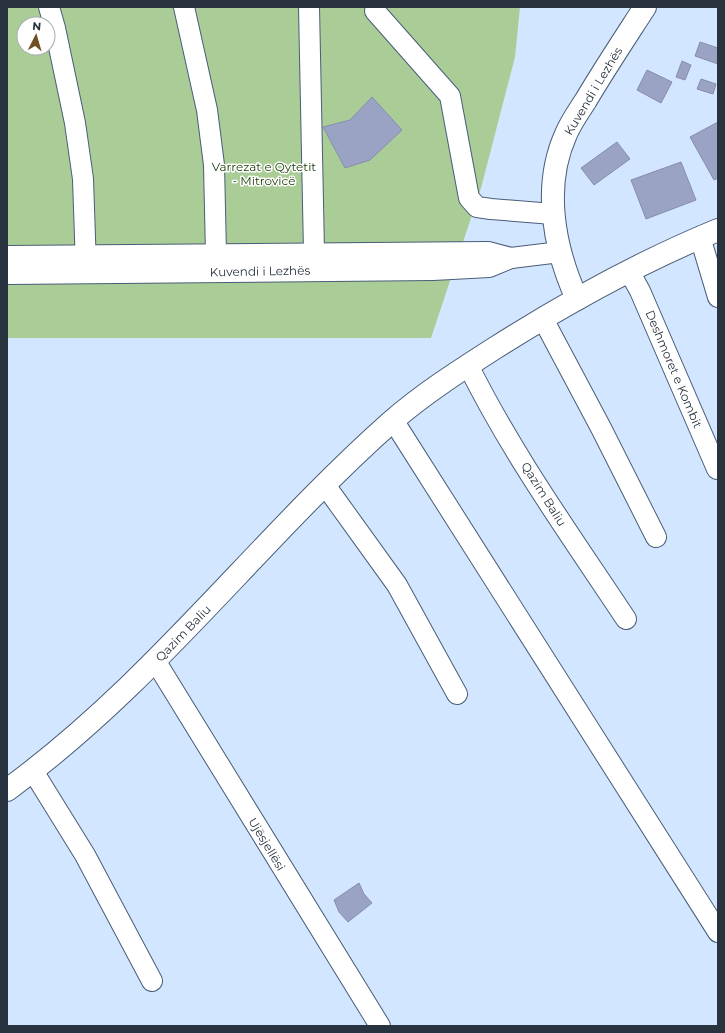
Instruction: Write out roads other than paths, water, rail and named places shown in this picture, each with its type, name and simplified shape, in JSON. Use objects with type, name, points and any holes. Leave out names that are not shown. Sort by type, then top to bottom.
[{"type":"main road","name":"Kuvendi i Lezhës","points":[[577,299],[569,281],[560,252],[553,214],[552,188],[557,160],[566,134],[645,7]]},
{"type":"main road","points":[[542,319],[629,271],[709,234]]},
{"type":"main road","name":"Qazim Baliu","points":[[7,790],[33,771],[80,732],[156,662],[202,615],[260,549],[324,485],[393,420],[426,394],[468,365],[542,319]]},
{"type":"street","points":[[49,7],[64,71],[82,172],[86,264]]},
{"type":"street","name":"Kuvendi i Lezhës","points":[[184,7],[207,110],[214,165],[216,254]]},
{"type":"street","name":"Kuvendi i Lezhës","points":[[309,7],[314,252]]},
{"type":"street","points":[[375,11],[450,96],[469,198],[477,207],[553,214]]},
{"type":"street","points":[[709,234],[718,297]]},
{"type":"street","name":"Kuvendi i Lezhës","points":[[7,274],[86,264],[216,254],[314,252],[488,252],[511,258]]},
{"type":"street","name":"Kuvendi i Lezhës","points":[[7,256],[86,264],[433,270],[489,267],[511,258],[560,252]]},
{"type":"street","name":"Deshmoret e Kombit","points":[[629,271],[640,291],[717,468]]},
{"type":"street","points":[[542,319],[601,428],[656,537]]},
{"type":"street","name":"Qazim Baliu","points":[[468,365],[500,424],[626,619]]},
{"type":"street","points":[[393,420],[718,932]]},
{"type":"street","points":[[324,485],[397,586],[457,694]]},
{"type":"street","name":"Ujësjellësi","points":[[156,662],[380,1026]]},
{"type":"street","points":[[33,771],[85,855],[152,981]]},
{"type":"park label","name":"Varrezat e Qytetit - Mitrovicë","points":[[264,173]]}]
